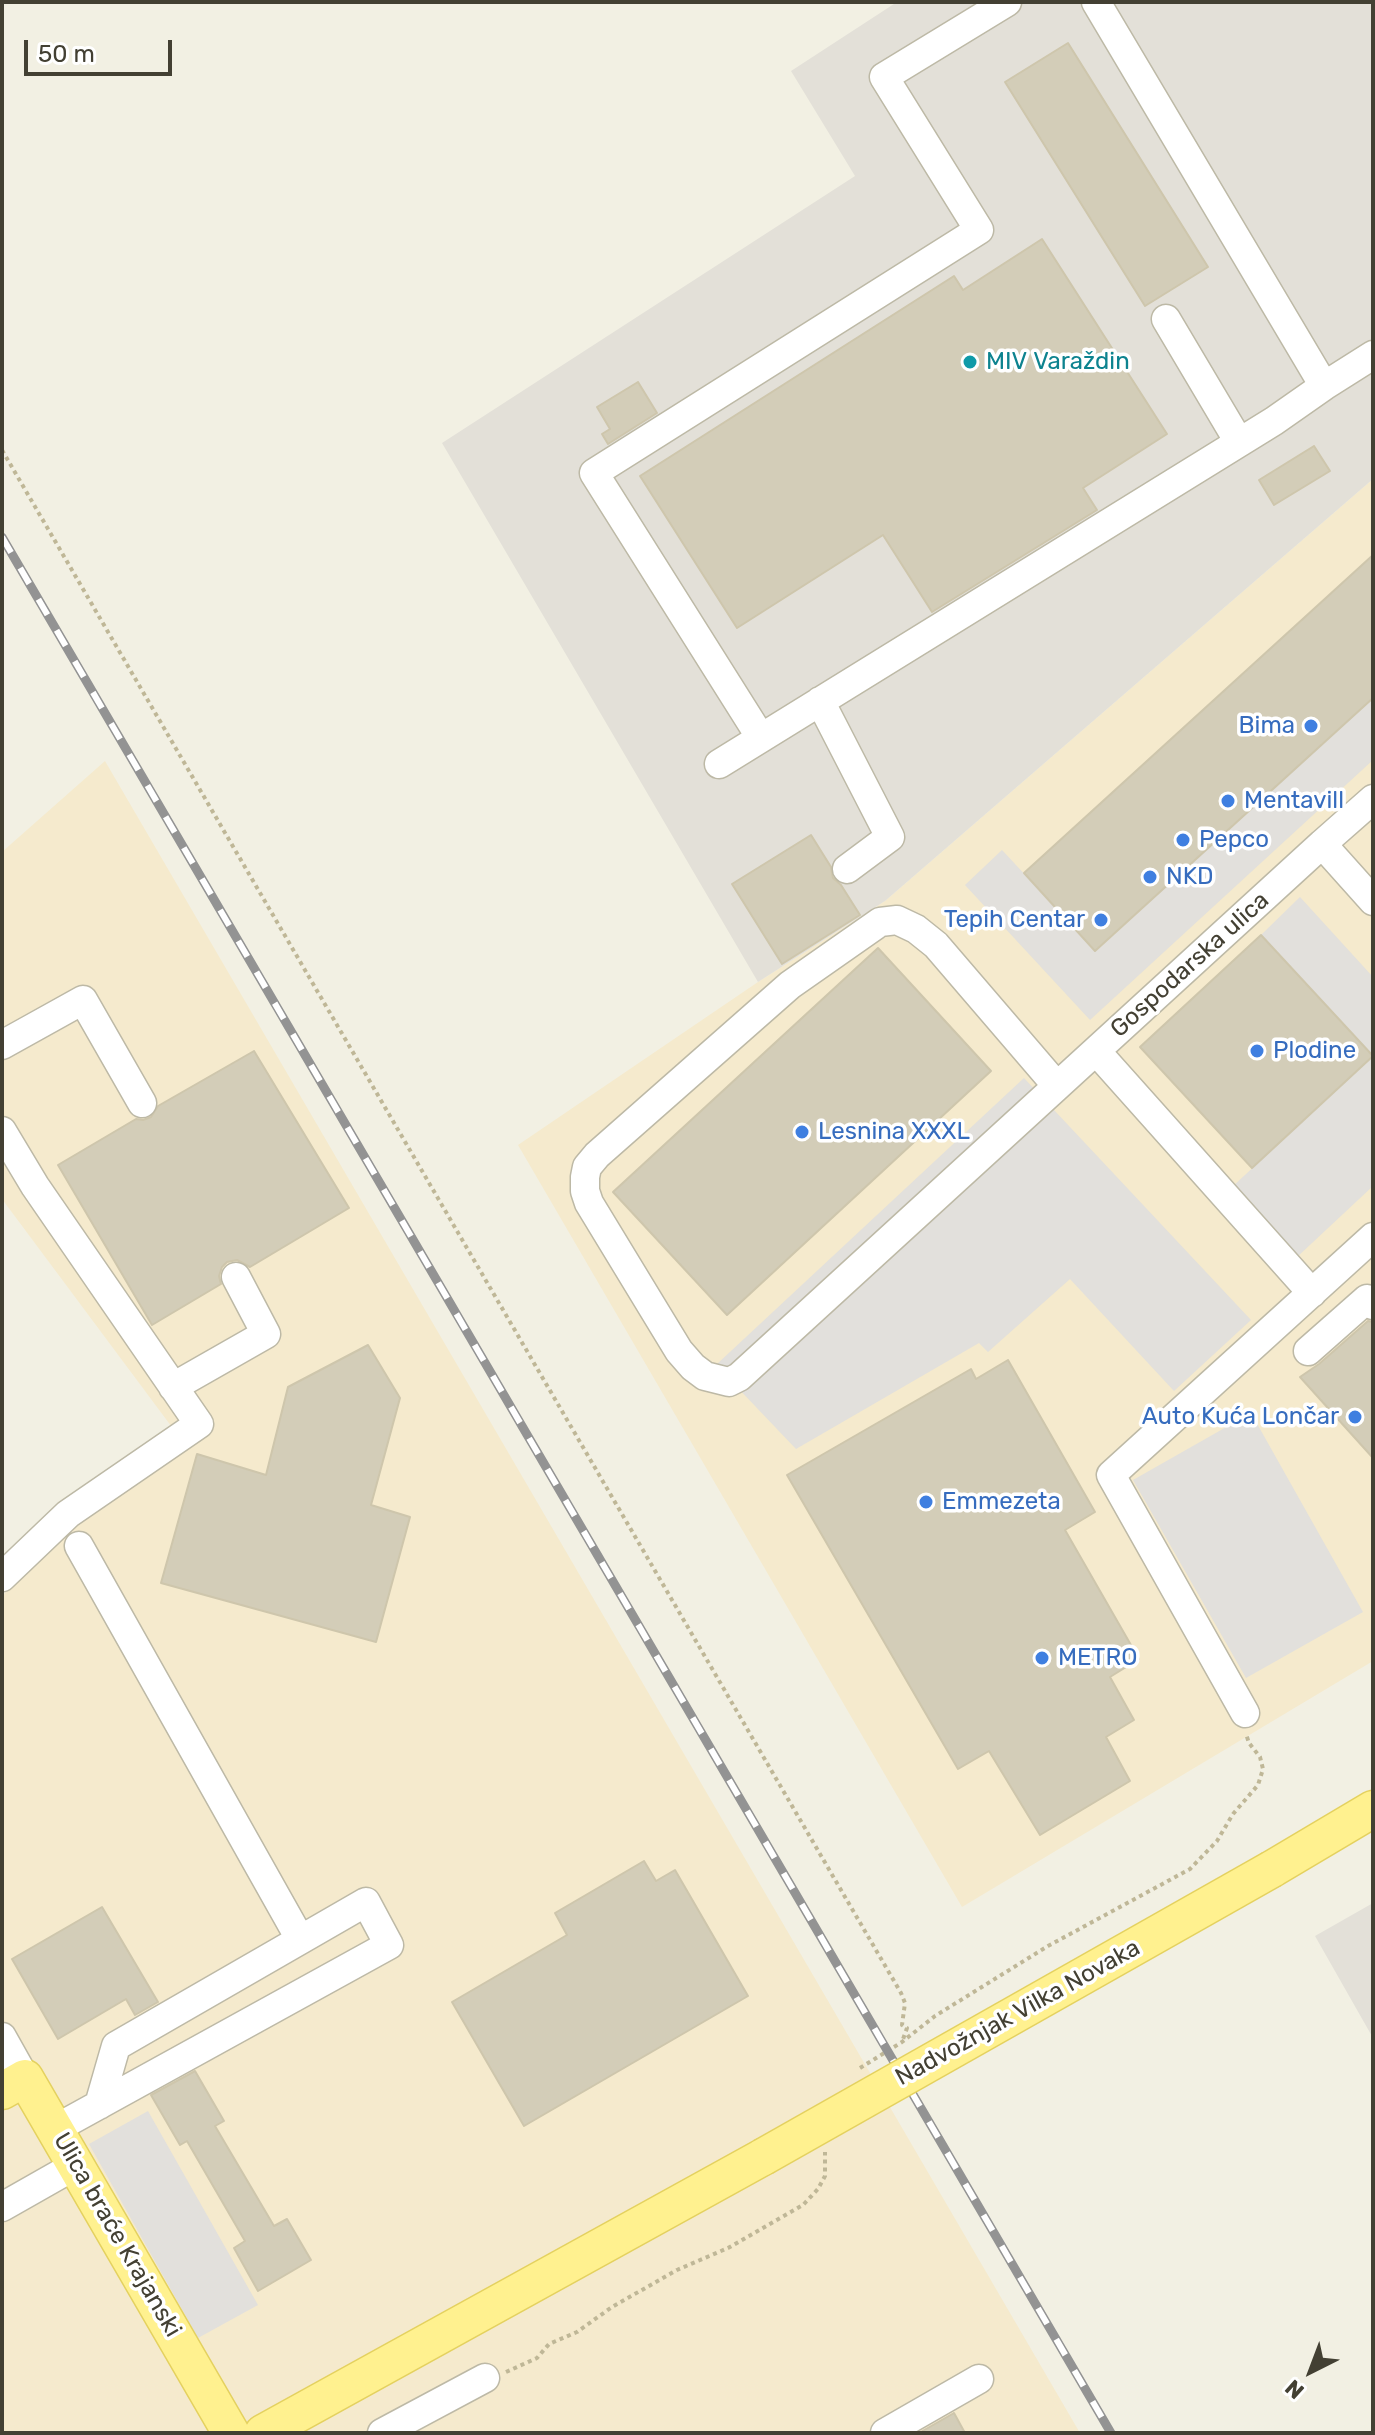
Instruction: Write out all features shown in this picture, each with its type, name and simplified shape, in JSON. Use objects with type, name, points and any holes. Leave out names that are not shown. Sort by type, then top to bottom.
[{"type":"main road","name":"Nadvožnjak Vilka Novaka","points":[[263,2433],[763,2157],[1373,1809]]},
{"type":"main road","name":"Ulica braće Krajanski","points":[[13,2084],[55,2129],[231,2433]]},
{"type":"street","points":[[761,738],[594,473],[979,230],[884,77],[1007,2]]},
{"type":"street","points":[[1096,2],[1324,386]]},
{"type":"street","points":[[1166,319],[1239,442]]},
{"type":"street","points":[[719,764],[1239,442],[1373,355]]},
{"type":"street","points":[[820,701],[890,837],[847,869]]},
{"type":"street","name":"Gospodarska ulica","points":[[1057,1086],[936,945],[916,929],[897,920],[880,922],[790,985],[597,1155],[587,1167],[585,1191],[589,1203],[679,1351],[705,1376],[729,1382],[750,1367],[1373,799]]},
{"type":"street","points":[[1322,844],[1373,901]]},
{"type":"street","points":[[2,1045],[83,1000],[142,1103]]},
{"type":"street","points":[[1096,1051],[1312,1293]]},
{"type":"street","points":[[2,1131],[35,1186],[199,1424],[68,1514],[2,1577]]},
{"type":"street","points":[[1245,1713],[1111,1475],[1371,1243]]},
{"type":"street","points":[[173,1387],[266,1334],[236,1277]]},
{"type":"street","points":[[1308,1351],[1367,1299],[1373,1305]]},
{"type":"street","points":[[79,1546],[300,1939]]},
{"type":"street","points":[[55,2129],[99,2105],[389,1945],[366,1902],[116,2046],[99,2105]]},
{"type":"street","name":"Ulica braće Krajanski","points":[[2,2037],[13,2084]]},
{"type":"street","points":[[2,2207],[76,2165]]},
{"type":"street","points":[[382,2433],[485,2378]]},
{"type":"street","points":[[885,2433],[979,2379]]},
{"type":"path","points":[[2,450],[901,1993],[905,2003],[902,2025],[907,2028],[902,2042]]},
{"type":"path","points":[[858,2070],[935,2016],[1048,1946],[1190,1869],[1205,1855],[1233,1814],[1258,1785],[1263,1769],[1244,1728],[1245,1713]]},
{"type":"path","points":[[485,2378],[510,2371],[537,2358],[549,2344],[577,2332],[612,2307],[677,2270],[728,2248],[803,2205],[825,2176],[823,2144]]},
{"type":"shaded area","points":[[897,2],[1373,2],[1373,479],[885,901],[758,982],[442,443],[855,176],[791,71]]},
{"type":"shaded area","points":[[1373,479],[1373,1661],[962,1907],[518,1145],[758,982],[885,901]]},
{"type":"shaded area","points":[[1373,697],[1373,760],[1090,1020],[965,885],[1002,850],[1096,951]]},
{"type":"shaded area","points":[[105,761],[1080,2433],[2,2433],[2,1596],[69,1528],[186,1446],[2,1199],[2,852]]},
{"type":"shaded area","points":[[1300,897],[1373,977],[1373,1056],[1261,935]]},
{"type":"shaded area","points":[[1373,1056],[1373,1186],[1296,1258],[1231,1188]]},
{"type":"shaded area","points":[[1024,1078],[1251,1320],[1174,1391],[1070,1279],[988,1352],[979,1343],[796,1449],[716,1365]]},
{"type":"shaded area","points":[[1251,1413],[1363,1612],[1246,1678],[1133,1480]]},
{"type":"shaded area","points":[[1373,1903],[1373,2038],[1315,1936]]},
{"type":"shaded area","points":[[148,2111],[258,2305],[198,2338],[89,2144]]},
{"type":"building","points":[[1068,43],[1208,267],[1145,306],[1005,82]]},
{"type":"building","name":"MIV Varaždin","points":[[1042,239],[1167,434],[1083,488],[1097,510],[932,612],[883,535],[737,628],[640,476],[954,276],[963,290]]},
{"type":"building","points":[[638,382],[657,413],[608,444],[602,434],[610,429],[597,407]]},
{"type":"building","points":[[1314,446],[1330,471],[1274,505],[1259,480]]},
{"type":"building","points":[[1373,555],[1373,698],[1095,951],[1024,873]]},
{"type":"building","points":[[811,835],[831,867],[833,878],[860,915],[782,964],[732,884]]},
{"type":"building","name":"Plodine","points":[[1261,935],[1373,1056],[1252,1168],[1140,1047]]},
{"type":"building","name":"Lesnina XXXL","points":[[878,948],[991,1071],[727,1315],[613,1192]]},
{"type":"building","points":[[254,1051],[349,1208],[250,1267],[237,1260],[227,1262],[219,1276],[221,1284],[152,1325],[58,1165],[136,1119],[151,1117],[158,1106]]},
{"type":"building","name":"Auto Kuća Lončar","points":[[1368,1321],[1373,1322],[1373,1458],[1300,1377]]},
{"type":"building","points":[[368,1345],[400,1398],[371,1505],[410,1517],[376,1642],[161,1583],[197,1454],[266,1475],[288,1387]]},
{"type":"building","points":[[1008,1360],[1095,1512],[1065,1530],[1139,1659],[1110,1677],[1134,1720],[1106,1737],[1130,1781],[1040,1835],[989,1751],[958,1769],[787,1475],[971,1369],[976,1379]]},
{"type":"building","points":[[644,1861],[656,1881],[675,1870],[748,1996],[524,2126],[452,2002],[567,1935],[555,1913]]},
{"type":"building","points":[[102,1907],[158,2002],[135,2015],[126,1999],[58,2039],[12,1959]]},
{"type":"building","points":[[195,2071],[224,2121],[215,2126],[274,2226],[287,2219],[311,2260],[258,2291],[234,2248],[245,2241],[187,2141],[180,2145],[151,2095]]},
{"type":"building","points":[[954,2413],[965,2433],[919,2433]]},
{"type":"railway","points":[[2,537],[1111,2433]]},
{"type":"place","name":"MIV Varaždin","points":[[970,362]]},
{"type":"place","name":"Bima","points":[[1311,726]]},
{"type":"place","name":"Mentavill","points":[[1228,801]]},
{"type":"place","name":"Pepco","points":[[1183,840]]},
{"type":"place","name":"NKD","points":[[1150,877]]},
{"type":"place","name":"Tepih Centar","points":[[1101,920]]},
{"type":"place","name":"Plodine","points":[[1257,1051]]},
{"type":"place","name":"Lesnina XXXL","points":[[802,1132]]},
{"type":"place","name":"Auto Kuća Lončar","points":[[1355,1417]]},
{"type":"place","name":"Emmezeta","points":[[926,1502]]},
{"type":"place","name":"METRO","points":[[1042,1658]]}]
